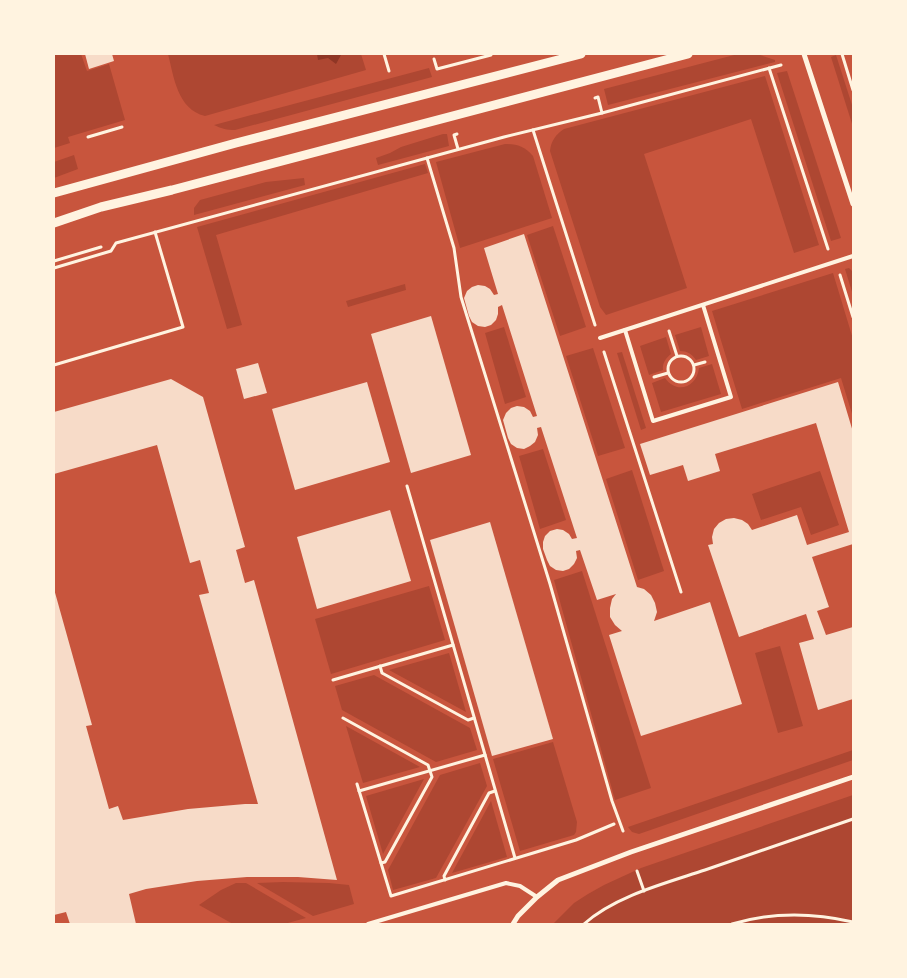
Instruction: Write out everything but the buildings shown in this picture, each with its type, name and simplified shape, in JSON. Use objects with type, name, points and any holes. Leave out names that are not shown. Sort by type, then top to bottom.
[{"type":"street","points":[[54,193],[236,143],[581,54]]},
{"type":"street","points":[[54,223],[101,207],[688,54]]},
{"type":"street","points":[[804,54],[853,204]]},
{"type":"street","points":[[513,924],[536,897],[558,880],[606,861],[853,777]]},
{"type":"lane","points":[[600,338],[853,256]]},
{"type":"lane","points":[[625,330],[653,421],[732,397],[703,305]]},
{"type":"lane","points":[[368,924],[506,883],[520,886],[536,897]]},
{"type":"path","points":[[384,54],[389,71]]},
{"type":"path","points":[[842,54],[853,90]]},
{"type":"path","points":[[434,59],[437,69],[491,55]]},
{"type":"path","points":[[101,247],[54,261],[54,267],[111,251],[116,243],[155,232],[781,65]]},
{"type":"path","points":[[769,68],[829,251]]},
{"type":"path","points":[[593,98],[598,97],[602,113]]},
{"type":"path","points":[[88,137],[122,127]]},
{"type":"path","points":[[533,130],[681,592]]},
{"type":"path","points":[[458,150],[454,135],[459,133]]},
{"type":"path","points":[[428,158],[454,248],[461,298],[550,584],[612,801],[623,831]]},
{"type":"path","points":[[54,365],[183,327],[155,232]]},
{"type":"path","points":[[839,271],[853,317]]},
{"type":"path","points":[[671,336],[677,356]]},
{"type":"path","points":[[677,356],[689,358],[694,365],[694,374],[685,382],[676,382],[668,373],[668,365],[677,356]]},
{"type":"path","points":[[694,365],[711,360]]},
{"type":"path","points":[[650,378],[668,373]]},
{"type":"path","points":[[407,486],[515,858]]},
{"type":"path","points":[[333,680],[453,645]]},
{"type":"path","points":[[380,666],[382,672],[407,687],[468,720],[474,718]]},
{"type":"path","points":[[344,718],[428,764],[432,777],[385,862],[381,863]]},
{"type":"path","points":[[359,792],[485,755]]},
{"type":"path","points":[[357,784],[391,896],[576,840],[614,824]]},
{"type":"path","points":[[445,880],[444,876],[489,793],[495,791]]},
{"type":"path","points":[[584,924],[600,912],[644,892],[853,819]]},
{"type":"path","points":[[637,870],[644,892]]},
{"type":"path","points":[[732,924],[760,918],[799,915],[853,922]]},
{"type":"shaded area","points":[[54,54],[81,54],[87,71],[109,64],[125,120],[68,137],[70,143],[54,148]]},
{"type":"shaded area","points":[[168,54],[361,54],[366,70],[205,116],[188,107],[178,91]]},
{"type":"shaded area","points":[[317,54],[348,54],[341,55],[336,64],[328,58],[318,60]]},
{"type":"shaded area","points":[[738,54],[757,54],[775,60],[775,62],[608,105],[604,89]]},
{"type":"shaded area","points":[[836,55],[853,108],[853,127],[831,57]]},
{"type":"shaded area","points":[[429,68],[432,77],[235,130],[224,129],[214,125]]},
{"type":"shaded area","points":[[787,71],[841,238],[831,241],[777,73]]},
{"type":"shaded area","points":[[765,76],[819,245],[794,253],[751,119],[644,154],[687,288],[606,315],[600,307],[550,151],[554,138],[564,129]]},
{"type":"shaded area","points":[[447,134],[449,146],[378,165],[376,158],[401,147]]},
{"type":"shaded area","points":[[505,144],[520,146],[533,156],[552,218],[460,248],[436,162]]},
{"type":"shaded area","points":[[74,155],[78,169],[54,178],[54,162]]},
{"type":"shaded area","points":[[425,164],[428,173],[216,235],[242,325],[227,329],[197,227]]},
{"type":"shaded area","points":[[304,178],[305,185],[194,215],[194,208],[200,200],[266,182]]},
{"type":"shaded area","points":[[553,226],[586,327],[560,336],[527,235]]},
{"type":"shaded area","points":[[849,268],[853,272],[853,295],[845,269]]},
{"type":"shaded area","points":[[833,273],[853,339],[853,417],[841,378],[742,409],[712,311]]},
{"type":"shaded area","points":[[405,284],[406,290],[348,307],[346,301]]},
{"type":"shaded area","points":[[504,327],[526,397],[505,404],[485,333]]},
{"type":"shaded area","points":[[701,327],[709,356],[696,360],[689,353],[680,351],[675,335]]},
{"type":"shaded area","points":[[666,337],[671,354],[663,365],[663,370],[649,375],[640,346]]},
{"type":"shaded area","points":[[593,348],[625,448],[598,456],[566,356]]},
{"type":"shaded area","points":[[622,352],[646,428],[641,430],[617,353]]},
{"type":"shaded area","points":[[712,364],[721,394],[661,412],[652,383],[665,378],[675,386],[686,387],[695,380],[699,368]]},
{"type":"shaded area","points":[[543,449],[566,520],[540,529],[519,456]]},
{"type":"shaded area","points":[[632,470],[664,571],[638,580],[606,479]]},
{"type":"shaded area","points":[[820,471],[839,525],[811,535],[801,507],[761,520],[752,494]]},
{"type":"shaded area","points":[[582,571],[651,788],[615,800],[554,580]]},
{"type":"shaded area","points":[[429,586],[445,640],[331,674],[315,619]]},
{"type":"shaded area","points":[[780,646],[803,726],[778,733],[755,653]]},
{"type":"shaded area","points":[[449,653],[466,712],[389,670]]},
{"type":"shaded area","points":[[374,675],[470,728],[477,750],[436,762],[342,710],[335,686]]},
{"type":"shaded area","points":[[346,726],[420,767],[363,783]]},
{"type":"shaded area","points":[[553,742],[577,822],[576,832],[574,835],[520,851],[493,759]]},
{"type":"shaded area","points":[[853,750],[853,760],[639,834],[632,832],[628,827]]},
{"type":"shaded area","points":[[480,763],[487,786],[436,878],[393,890],[388,870],[440,775]]},
{"type":"shaded area","points":[[424,779],[383,854],[366,796]]},
{"type":"shaded area","points":[[853,795],[853,924],[553,924],[574,903],[588,894],[641,868]]},
{"type":"shaded area","points":[[491,801],[507,857],[452,873]]},
{"type":"shaded area","points":[[283,882],[349,885],[354,904],[313,916],[257,883]]},
{"type":"shaded area","points":[[236,883],[246,883],[306,918],[284,924],[233,924],[199,905],[221,890]]}]
